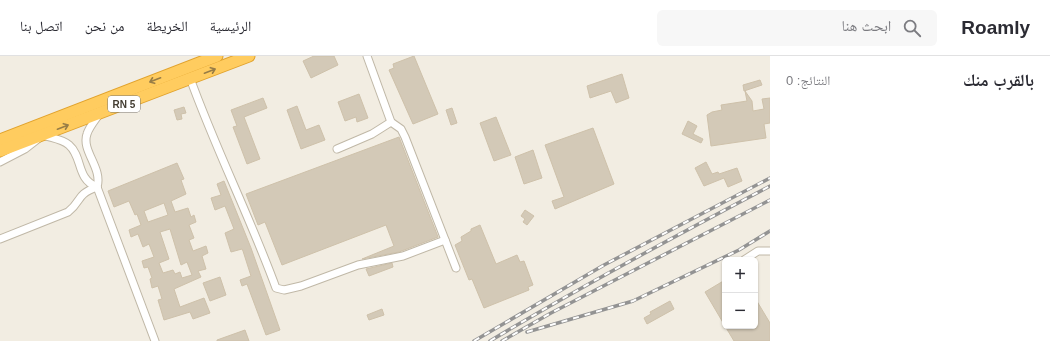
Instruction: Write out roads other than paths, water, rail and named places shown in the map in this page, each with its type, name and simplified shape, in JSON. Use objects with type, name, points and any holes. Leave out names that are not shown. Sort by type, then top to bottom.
[{"type":"highway","name":"RN 5","points":[[0,140],[217,56]]},
{"type":"highway","name":"RN 5","points":[[0,151],[249,56]]},
{"type":"lane","points":[[367,56],[391,122],[401,129],[406,137],[456,268]]},
{"type":"lane","points":[[190,78],[231,182],[258,239],[276,288],[284,290],[301,286],[358,265],[403,256],[445,240]]},
{"type":"lane","points":[[100,113],[87,134],[86,140],[99,176],[97,187],[155,341]]},
{"type":"lane","points":[[337,149],[372,134],[391,122]]},
{"type":"lane","points":[[0,162],[25,149],[43,135],[62,141],[72,148],[86,180],[97,187]]},
{"type":"lane","points":[[0,239],[68,212],[75,206],[79,196],[85,191],[97,187]]},
{"type":"lane","points":[[749,257],[758,252],[770,251]]},
{"type":"railway","points":[[474,341],[604,265],[770,178]]},
{"type":"railway","points":[[490,341],[629,262],[770,186]]},
{"type":"railway","points":[[502,341],[551,313],[770,200]]},
{"type":"railway","points":[[527,332],[633,301],[739,250],[770,231]]}]
